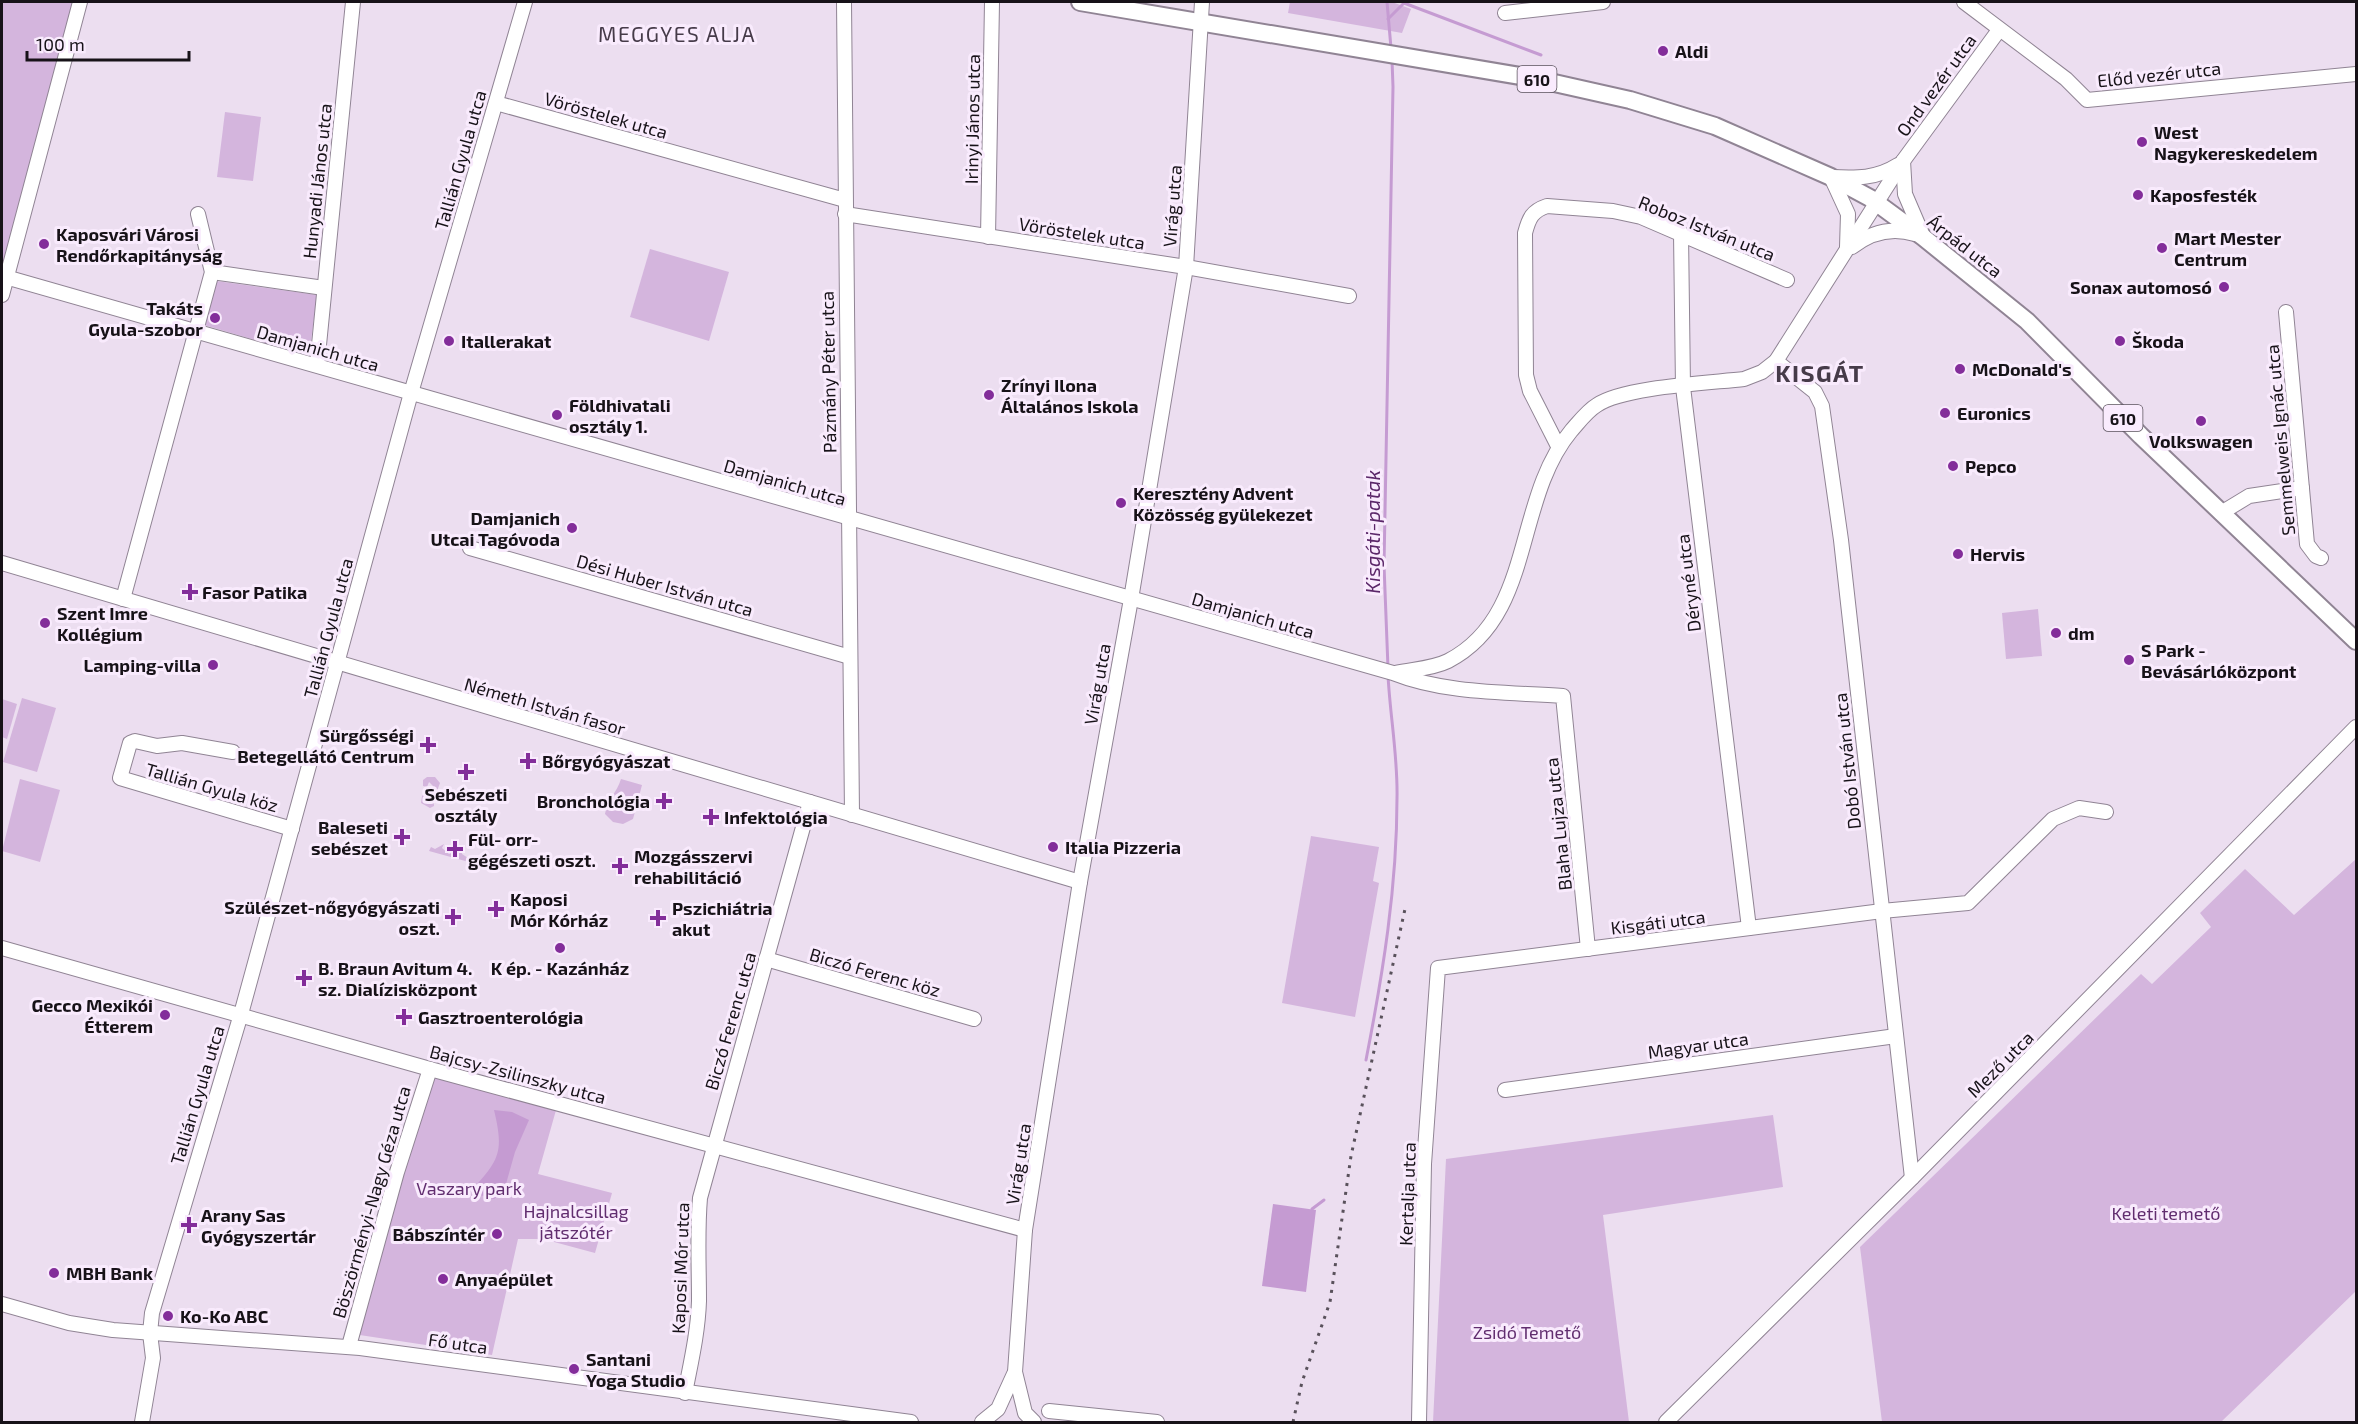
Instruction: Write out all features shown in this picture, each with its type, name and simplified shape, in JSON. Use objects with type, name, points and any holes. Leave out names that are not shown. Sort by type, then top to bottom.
[{"type":"main road","name":"610","points":[[1080,2],[1201,22]]},
{"type":"main road","name":"Árpád utca","points":[[1201,22],[1560,84],[1663,108],[1763,145],[1831,177],[1877,204],[1923,237],[2027,321],[2221,513],[2349,630],[2356,641]]},
{"type":"street","points":[[2,295],[4,276],[80,2]]},
{"type":"street","name":"Hunyadi János utca","points":[[316,365],[353,2]]},
{"type":"street","name":"Tallián Gyula utca","points":[[142,1422],[153,1358],[150,1333],[152,1313],[240,1014],[411,393],[525,2]]},
{"type":"street","name":"Pázmány Péter utca","points":[[844,2],[852,814]]},
{"type":"street","name":"Irinyi János utca","points":[[988,237],[992,2]]},
{"type":"street","name":"Virág utca","points":[[1034,1422],[1025,1413],[1015,1372],[1025,1230],[1080,882],[1131,598],[1186,267],[1202,2]]},
{"type":"street","points":[[1505,13],[1603,2]]},
{"type":"street","name":"Előd vezér utca","points":[[1964,2],[2066,79],[2087,100],[2356,74]]},
{"type":"street","name":"Ond vezér utca","points":[[1776,361],[1903,161],[1999,30]]},
{"type":"street","name":"Vöröstelek utca","points":[[496,103],[845,207],[988,237],[1186,267],[1349,296]]},
{"type":"street","name":"Ond vezér utca","points":[[1831,177],[1884,174],[1903,161]]},
{"type":"street","name":"Ond vezér utca","points":[[1903,161],[1905,194],[1923,237]]},
{"type":"street","points":[[1831,177],[1848,214],[1849,231],[1846,252]]},
{"type":"street","name":"Roboz István utca","points":[[1558,446],[1530,390],[1526,375],[1525,233],[1529,219],[1537,209],[1547,206],[1613,211],[1641,217],[1787,280]]},
{"type":"street","points":[[123,599],[212,272],[198,214]]},
{"type":"street","points":[[1846,252],[1866,237],[1878,232],[1901,230],[1923,237]]},
{"type":"street","name":"Déryné utca","points":[[1682,233],[1683,387],[1749,928]]},
{"type":"street","points":[[212,272],[324,288]]},
{"type":"street","name":"Damjanich utca","points":[[4,276],[1390,672],[1412,681],[1449,688],[1563,696]]},
{"type":"street","name":"Semmelweis Ignác utca","points":[[2286,312],[2307,544],[2316,556],[2321,558]]},
{"type":"street","points":[[1390,672],[1446,662],[1479,640],[1502,607],[1512,581],[1541,481],[1558,446],[1597,404],[1622,394],[1744,379],[1762,372],[1776,361]]},
{"type":"street","name":"Dobó István utca","points":[[1776,361],[1815,392],[1822,406],[1841,540],[1912,1178]]},
{"type":"street","points":[[2221,513],[2249,496],[2302,488]]},
{"type":"street","name":"Dési Huber István utca","points":[[470,548],[850,657]]},
{"type":"street","name":"Németh István fasor","points":[[2,563],[1080,882]]},
{"type":"street","points":[[1446,662],[1449,688]]},
{"type":"street","name":"Blaha Lujza utca","points":[[1563,696],[1588,949]]},
{"type":"street","name":"Mező utca","points":[[1666,1422],[1912,1178],[2356,728]]},
{"type":"street","name":"Tallián Gyula köz","points":[[233,752],[182,743],[156,746],[135,741],[130,743],[120,778],[292,829]]},
{"type":"street","name":"Biczó Ferenc utca","points":[[713,1146],[810,802]]},
{"type":"street","name":"Kisgáti utca","points":[[1438,968],[1882,911],[1968,903],[2053,819],[2079,808],[2106,812]]},
{"type":"street","name":"Bajcsy-Zsilinszky utca","points":[[2,948],[430,1069],[1025,1230]]},
{"type":"street","name":"Biczó Ferenc köz","points":[[766,959],[974,1019]]},
{"type":"street","name":"Kertalja utca","points":[[1419,1422],[1424,1164],[1438,968]]},
{"type":"street","name":"Magyar utca","points":[[1505,1090],[1896,1036]]},
{"type":"street","name":"Böszörményi-Nagy Géza utca","points":[[349,1346],[401,1160],[430,1069]]},
{"type":"street","name":"Kaposi Mór utca","points":[[685,1393],[697,1324],[696,1239],[700,1198],[713,1146]]},
{"type":"street","name":"Fő utca","points":[[2,1305],[69,1323],[174,1337],[349,1346],[911,1422]]},
{"type":"street","points":[[153,1358],[163,1341],[174,1337]]},
{"type":"street","name":"Virág utca","points":[[982,1422],[998,1409],[1015,1372]]},
{"type":"street","points":[[1049,1411],[1157,1422]]},
{"type":"green space","points":[[2,2],[74,2],[2,267]]},
{"type":"green space","points":[[1290,2],[1392,2],[1411,9],[1402,33],[1288,13]]},
{"type":"green space","points":[[225,112],[261,117],[253,181],[217,177]]},
{"type":"green space","points":[[650,249],[729,272],[709,341],[630,317]]},
{"type":"green space","points":[[216,281],[317,295],[309,356],[204,325]]},
{"type":"green space","points":[[2038,609],[2042,656],[2006,659],[2002,613]]},
{"type":"green space","points":[[22,698],[56,708],[37,772],[3,762]]},
{"type":"green space","points":[[2,699],[17,704],[7,739],[2,737]]},
{"type":"green space","points":[[427,777],[435,777],[440,783],[437,791],[427,799],[428,802],[434,802],[434,806],[430,808],[421,803],[422,796],[433,786],[429,782],[427,787],[423,786],[423,780]]},
{"type":"green space","points":[[20,779],[60,790],[40,862],[2,851]]},
{"type":"green space","points":[[621,779],[642,785],[633,819],[623,824],[613,822],[605,814]]},
{"type":"green space","points":[[1311,836],[1379,847],[1373,881],[1379,883],[1355,1017],[1282,1003]]},
{"type":"green space","points":[[444,844],[442,848],[449,854],[461,849],[462,854],[468,858],[483,856],[483,862],[487,867],[429,851],[431,847],[435,849]]},
{"type":"green space","name":"Keleti temető","points":[[2356,859],[2356,1291],[2221,1422],[1882,1422],[1860,1247],[2141,974],[2152,984],[2211,927],[2200,913],[2245,869],[2294,915]]},
{"type":"green space","name":"Vaszary park","points":[[430,1069],[558,1103],[538,1174],[612,1193],[595,1253],[543,1239],[518,1239],[492,1355],[353,1334]]},
{"type":"green space","name":"Zsidó Temető","points":[[1773,1115],[1783,1187],[1603,1215],[1629,1422],[1433,1422],[1446,1159]]},
{"type":"shaded area","points":[[494,1110],[512,1112],[529,1120],[515,1152],[504,1191],[494,1199],[470,1192],[488,1172],[497,1155],[499,1136]]},
{"type":"shaded area","points":[[1273,1204],[1316,1210],[1306,1292],[1262,1286]]},
{"type":"waterway","name":"Kisgáti-patak","points":[[1387,2],[1391,48]]},
{"type":"waterway","points":[[1388,19],[1404,3],[1541,55]]},
{"type":"waterway","name":"Kisgáti-patak","points":[[1388,668],[1384,565],[1392,60]]},
{"type":"waterway","name":"Kisgáti-patak","points":[[1366,1060],[1383,962],[1395,864],[1397,783],[1388,675]]},
{"type":"waterway","points":[[1312,1209],[1324,1200]]},
{"type":"railway","points":[[1293,1422],[1302,1382],[1330,1302],[1351,1156],[1405,909]]},
{"type":"place","name":"Aldi","points":[[1663,51]]},
{"type":"place","name":"West Nagykereskedelem","points":[[2142,142]]},
{"type":"place","name":"Kaposfesték","points":[[2138,195]]},
{"type":"place","name":"Kaposvári Városi Rendőrkapitányság","points":[[44,244]]},
{"type":"place","name":"Mart Mester Centrum","points":[[2162,248]]},
{"type":"place","name":"Sonax automosó","points":[[2224,287]]},
{"type":"place","name":"Takáts Gyula-szobor","points":[[215,318]]},
{"type":"place","name":"Itallerakat","points":[[449,341]]},
{"type":"place","name":"Škoda","points":[[2120,341]]},
{"type":"place","name":"McDonald's","points":[[1960,369]]},
{"type":"place","name":"Zrínyi Ilona Általános Iskola","points":[[989,395]]},
{"type":"place","name":"Euronics","points":[[1945,413]]},
{"type":"place","name":"Földhivatali osztály 1.","points":[[557,415]]},
{"type":"place","name":"Volkswagen","points":[[2201,421]]},
{"type":"place","name":"Pepco","points":[[1953,466]]},
{"type":"place","name":"Keresztény Advent Közösség gyülekezet","points":[[1121,503]]},
{"type":"place","name":"Damjanich Utcai Tagóvoda","points":[[572,528]]},
{"type":"place","name":"Hervis","points":[[1958,554]]},
{"type":"place","name":"Fasor Patika","points":[[190,592]]},
{"type":"place","name":"Szent Imre Kollégium","points":[[45,623]]},
{"type":"place","name":"dm","points":[[2056,633]]},
{"type":"place","name":"S Park - Bevásárlóközpont","points":[[2129,660]]},
{"type":"place","name":"Lamping-villa","points":[[213,665]]},
{"type":"place","name":"Sürgősségi Betegellátó Centrum","points":[[428,745]]},
{"type":"place","name":"Bőrgyógyászat","points":[[528,761]]},
{"type":"place","name":"Sebészeti osztály","points":[[466,772]]},
{"type":"place","name":"Bronchológia","points":[[664,801]]},
{"type":"place","name":"Infektológia","points":[[711,817]]},
{"type":"place","name":"Baleseti sebészet","points":[[402,837]]},
{"type":"place","name":"Italia Pizzeria","points":[[1053,847]]},
{"type":"place","name":"Fül- orr- gégészeti oszt.","points":[[455,849]]},
{"type":"place","name":"Mozgásszervi rehabilitáció","points":[[620,866]]},
{"type":"place","name":"Kaposi Mór Kórház","points":[[496,909]]},
{"type":"place","name":"Szülészet-nőgyógyászati oszt.","points":[[453,917]]},
{"type":"place","name":"Pszichiátria akut","points":[[658,918]]},
{"type":"place","name":"K ép. - Kazánház","points":[[560,948]]},
{"type":"place","name":"B. Braun Avitum 4. sz. Dialízisközpont","points":[[304,978]]},
{"type":"place","name":"Gecco Mexikói Étterem","points":[[165,1015]]},
{"type":"place","name":"Gasztroenterológia","points":[[404,1017]]},
{"type":"place","name":"Arany Sas Gyógyszertár","points":[[189,1225]]},
{"type":"place","name":"Bábszíntér","points":[[497,1234]]},
{"type":"place","name":"MBH Bank","points":[[54,1273]]},
{"type":"place","name":"Anyaépület","points":[[443,1279]]},
{"type":"place","name":"Ko-Ko ABC","points":[[168,1316]]},
{"type":"place","name":"Santani Yoga Studio","points":[[574,1369]]},
{"type":"district","name":"MEGGYES ALJA","points":[[677,33]]},
{"type":"district","name":"KISGÁT","points":[[1820,372]]},
{"type":"park label","name":"Hajnalcsillag játszótér","points":[[576,1221]]}]
